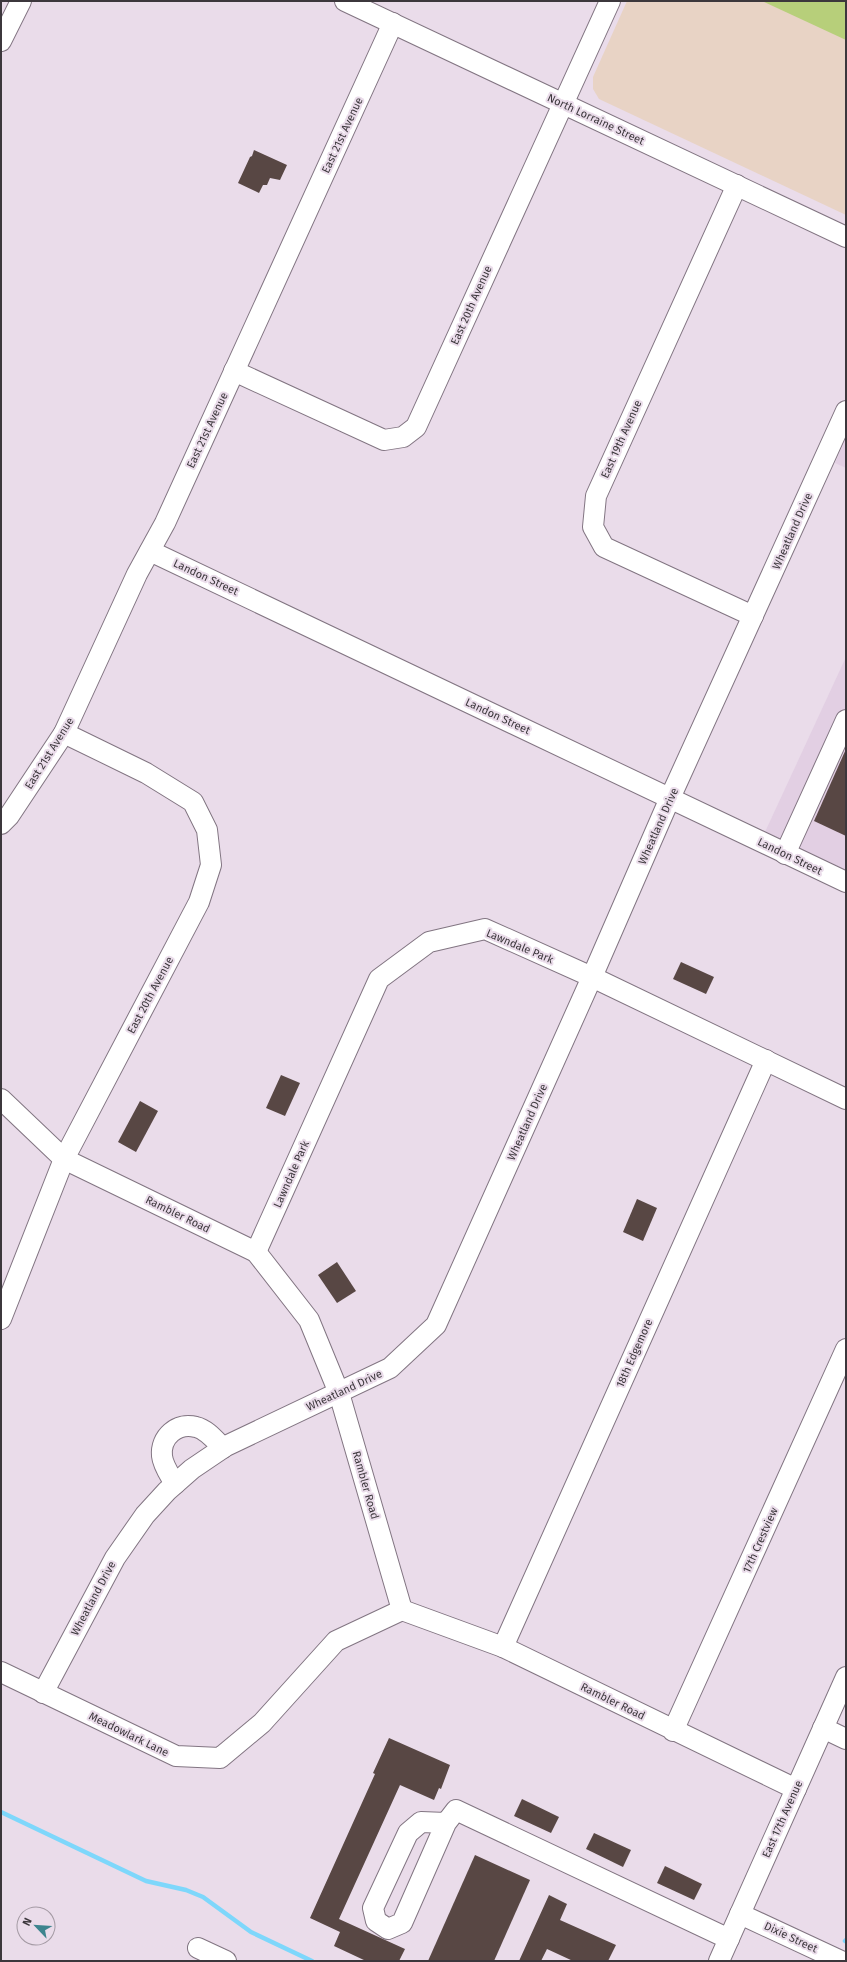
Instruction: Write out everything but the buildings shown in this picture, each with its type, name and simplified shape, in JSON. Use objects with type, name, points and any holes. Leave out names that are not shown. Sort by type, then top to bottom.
[{"type":"street","points":[[1,41],[21,1]]},
{"type":"street","name":"North Lorraine Street","points":[[345,1],[846,237]]},
{"type":"street","name":"East 20th Avenue","points":[[234,371],[384,440],[403,437],[416,427],[610,1]]},
{"type":"street","name":"East 21st Avenue","points":[[1,824],[9,816],[64,733],[137,574],[165,523],[393,23]]},
{"type":"street","name":"East 19th Avenue","points":[[738,185],[596,496],[593,527],[604,547],[753,616]]},
{"type":"street","name":"Wheatland Drive","points":[[43,1693],[115,1558],[144,1515],[175,1484],[192,1469],[222,1448],[390,1368],[436,1325],[592,977],[670,798],[753,616],[841,436],[846,411]]},
{"type":"street","name":"Landon Street","points":[[150,551],[846,882]]},
{"type":"street","points":[[785,854],[846,720]]},
{"type":"street","name":"East 20th Avenue","points":[[1,1319],[64,1159],[199,902],[211,865],[207,830],[193,802],[146,773],[64,733]]},
{"type":"street","name":"Lawndale Park","points":[[256,1252],[379,979],[429,942],[485,929],[592,977],[846,1099]]},
{"type":"street","name":"18th Edgemore","points":[[502,1647],[766,1060]]},
{"type":"street","name":"Rambler Road","points":[[1,1099],[64,1159],[256,1252],[309,1320],[339,1393],[402,1610],[502,1647],[673,1731],[796,1788]]},
{"type":"street","name":"17th Crestview","points":[[673,1731],[846,1349]]},
{"type":"street","points":[[175,1484],[165,1467],[162,1456],[162,1447],[167,1434],[174,1429],[195,1426],[207,1433],[222,1448]]},
{"type":"street","name":"Meadowlark Lane","points":[[1,1672],[176,1756],[220,1758],[262,1723],[336,1641],[402,1610]]},
{"type":"street","name":"East 17th Avenue","points":[[719,1961],[846,1677]]},
{"type":"street","points":[[823,1728],[846,1739]]},
{"type":"street","points":[[446,1823],[421,1822],[408,1833],[373,1908],[376,1921],[388,1929],[402,1923],[446,1823],[456,1810],[729,1939]]},
{"type":"street","name":"Dixie Street","points":[[740,1914],[841,1961]]},
{"type":"street","points":[[198,1948],[226,1961]]},
{"type":"shaded area","points":[[627,1],[846,1],[846,215],[599,99],[593,89],[593,77]]},
{"type":"shaded area","points":[[846,437],[846,468],[835,463]]},
{"type":"shaded area","points":[[846,657],[846,870],[765,832]]},
{"type":"green space","points":[[762,1],[846,1],[846,40]]},
{"type":"waterway","points":[[1,1812],[146,1881],[186,1890],[203,1897],[251,1932],[312,1961]]}]
